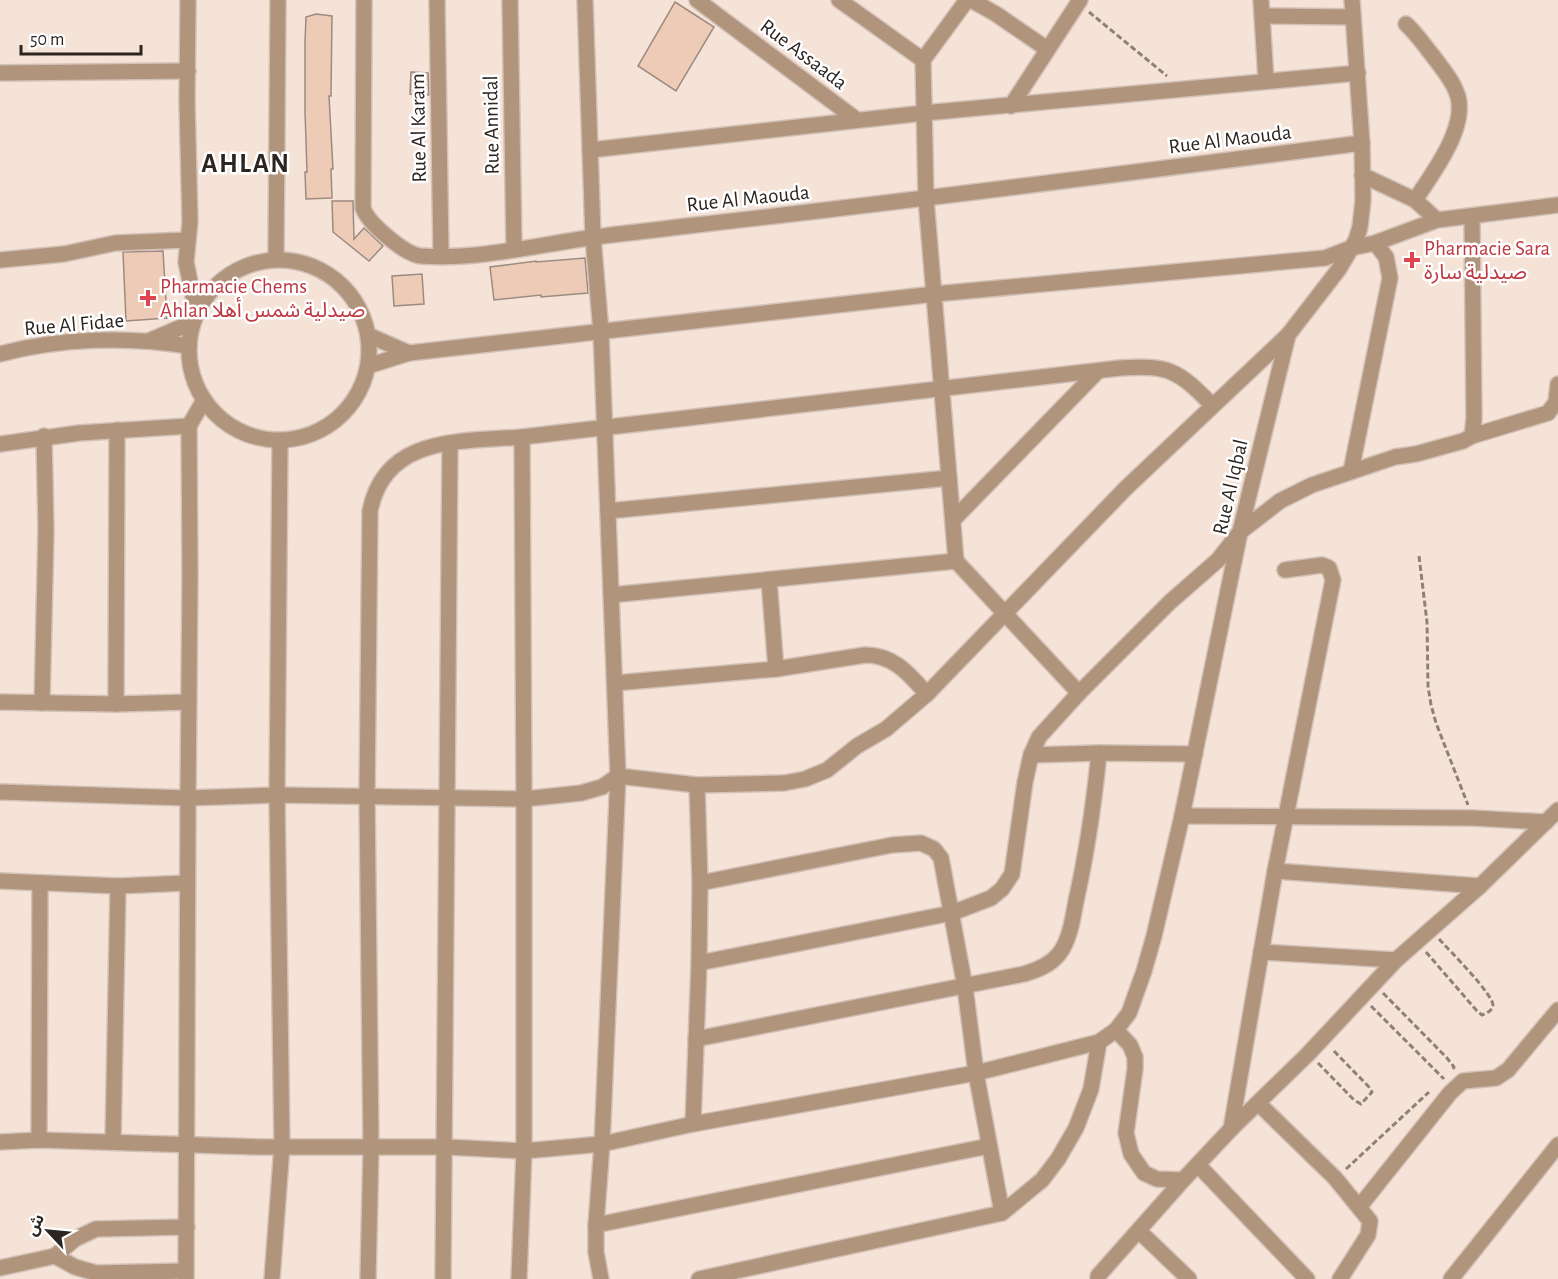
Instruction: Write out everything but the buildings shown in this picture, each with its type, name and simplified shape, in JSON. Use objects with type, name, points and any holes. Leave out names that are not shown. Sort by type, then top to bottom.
[{"type":"street","points":[[188,0],[190,222],[186,262],[193,296],[201,304]]},
{"type":"street","points":[[276,259],[278,0]]},
{"type":"street","name":"Rue Al Maouda","points":[[364,0],[363,208],[367,218],[401,247],[417,256],[514,249],[593,237],[926,199],[1362,143]]},
{"type":"street","name":"Rue Al Karam","points":[[437,0],[441,255]]},
{"type":"street","name":"Rue Annidal","points":[[510,0],[514,249]]},
{"type":"street","points":[[585,0],[593,237],[601,332],[618,776],[602,1144],[596,1225],[596,1252],[601,1279]]},
{"type":"street","name":"Rue Assaada","points":[[697,0],[857,120]]},
{"type":"street","points":[[839,0],[923,60]]},
{"type":"street","points":[[1047,49],[996,14],[969,0],[923,60],[926,199],[956,561],[1079,693]]},
{"type":"street","points":[[1261,0],[1266,80]]},
{"type":"street","name":"Rue Al Iqbal","points":[[1116,1030],[1123,1023],[1136,998],[1154,936],[1182,816],[1240,532],[1288,335],[1325,289],[1351,248],[1360,227],[1362,143],[1352,0]]},
{"type":"street","points":[[1011,105],[1079,2]]},
{"type":"street","points":[[1263,16],[1353,17]]},
{"type":"street","points":[[1406,24],[1415,32],[1449,78],[1458,93],[1459,110],[1456,130],[1450,143],[1415,201]]},
{"type":"street","points":[[0,73],[188,71]]},
{"type":"street","points":[[590,150],[924,113],[1358,73]]},
{"type":"street","points":[[1362,175],[1415,201],[1437,220]]},
{"type":"street","points":[[368,366],[409,353],[935,294],[1324,258],[1351,248],[1376,243],[1437,220],[1558,205]]},
{"type":"street","points":[[1472,217],[1474,419],[1472,436]]},
{"type":"street","points":[[0,260],[64,254],[115,243],[187,240]]},
{"type":"street","points":[[1351,471],[1390,278],[1386,257],[1376,243]]},
{"type":"street","points":[[276,259],[295,260],[329,274],[355,300],[364,317],[368,335],[368,366],[360,390],[346,410],[328,427],[305,437],[280,441],[258,438],[237,430],[218,417],[204,400],[192,374],[189,346],[193,322],[201,304],[215,286],[233,272],[254,263],[276,259]]},
{"type":"street","name":"Rue Al Fidae","points":[[151,340],[193,322]]},
{"type":"street","points":[[368,335],[409,353]]},
{"type":"street","points":[[0,792],[188,798],[277,795],[524,798],[581,793],[602,787],[618,776],[697,785],[784,783],[805,779],[827,770],[857,746],[886,729],[927,694],[1070,544],[1212,405],[1288,335]]},
{"type":"street","name":"Rue Al Fidae","points":[[0,354],[24,347],[99,341],[151,340],[189,346]]},
{"type":"street","points":[[368,1279],[371,1148],[367,797],[370,511],[372,500],[382,478],[399,460],[418,450],[450,443],[522,437],[1143,366],[1162,368],[1181,376],[1212,405]]},
{"type":"street","points":[[953,520],[1097,372]]},
{"type":"street","points":[[699,963],[952,913],[992,898],[1002,889],[1012,874],[1031,756],[1039,737],[1079,693],[1170,602],[1218,560],[1240,532],[1280,501],[1312,485],[1395,457],[1416,454],[1463,441],[1472,436],[1548,414],[1556,402],[1558,384]]},
{"type":"street","points":[[55,1256],[75,1267],[96,1273],[186,1275],[189,426],[204,400]]},
{"type":"street","points":[[0,444],[44,436],[189,426]]},
{"type":"street","points":[[116,704],[117,430]]},
{"type":"street","points":[[42,703],[46,530],[44,436]]},
{"type":"street","points":[[519,1279],[524,1151],[522,437]]},
{"type":"street","points":[[272,1279],[282,1146],[277,795],[280,441]]},
{"type":"street","points":[[443,1279],[446,1147],[450,443]]},
{"type":"street","points":[[608,511],[949,478]]},
{"type":"street","points":[[611,595],[956,561]]},
{"type":"street","points":[[1231,1130],[1275,871],[1333,576],[1329,568],[1322,565],[1286,570]]},
{"type":"street","points":[[769,580],[776,669]]},
{"type":"street","points":[[615,683],[776,669],[876,655],[896,662],[927,694]]},
{"type":"street","points":[[0,702],[116,704],[189,702]]},
{"type":"street","points":[[1031,756],[1099,753],[1195,754]]},
{"type":"street","points":[[696,1039],[965,987],[1040,969],[1050,963],[1063,948],[1071,924],[1087,848],[1099,753]]},
{"type":"street","points":[[693,1124],[700,884],[697,785]]},
{"type":"street","points":[[1098,1279],[1098,1276],[1184,1180],[1322,1039],[1373,983],[1480,886],[1558,810]]},
{"type":"street","points":[[1182,816],[1473,818],[1546,822]]},
{"type":"street","points":[[700,884],[892,845],[921,843],[934,849],[941,858],[952,913],[965,987],[976,1073],[1002,1213]]},
{"type":"street","points":[[1275,871],[1480,886]]},
{"type":"street","points":[[0,881],[118,886],[187,883]]},
{"type":"street","points":[[39,1140],[40,883]]},
{"type":"street","points":[[113,1142],[118,886]]},
{"type":"street","points":[[1261,952],[1396,960]]},
{"type":"street","points":[[1360,1206],[1450,1093],[1463,1081],[1496,1078],[1508,1070],[1558,1010]]},
{"type":"street","points":[[0,1142],[39,1140],[371,1148],[446,1147],[524,1151],[602,1144],[693,1124],[976,1073],[1099,1042],[1116,1030],[1130,1045],[1135,1056],[1126,1133],[1131,1154],[1144,1173],[1157,1179],[1184,1180]]},
{"type":"street","points":[[699,1279],[1002,1213],[1042,1180],[1058,1159],[1076,1128],[1091,1089],[1099,1042]]},
{"type":"street","points":[[1258,1103],[1335,1178],[1371,1221],[1368,1235],[1340,1279]]},
{"type":"street","points":[[1451,1279],[1558,1145]]},
{"type":"street","points":[[596,1225],[989,1146]]},
{"type":"street","points":[[1198,1165],[1307,1279]]},
{"type":"street","points":[[0,1268],[55,1256],[75,1239],[96,1229],[187,1227]]},
{"type":"street","points":[[1139,1231],[1189,1279]]},
{"type":"path","points":[[1079,2],[1182,88]]},
{"type":"path","points":[[1419,556],[1427,622],[1428,686],[1431,705],[1473,818]]},
{"type":"path","points":[[1417,941],[1477,1011],[1482,1015],[1489,1012],[1493,1007],[1486,992],[1430,929]]},
{"type":"path","points":[[1361,996],[1444,1079],[1450,1073],[1454,1067],[1447,1058],[1373,983]]},
{"type":"path","points":[[1308,1053],[1354,1100],[1361,1104],[1372,1092],[1322,1039]]},
{"type":"path","points":[[1335,1178],[1435,1087]]},
{"type":"place","name":"Pharmacie Sara صيدلية سارة","points":[[1412,260]]},
{"type":"place","name":"Pharmacie Chems Ahlan صيدلية شمس أهلا","points":[[148,298]]},
{"type":"district","name":"AHLAN","points":[[246,163]]}]
